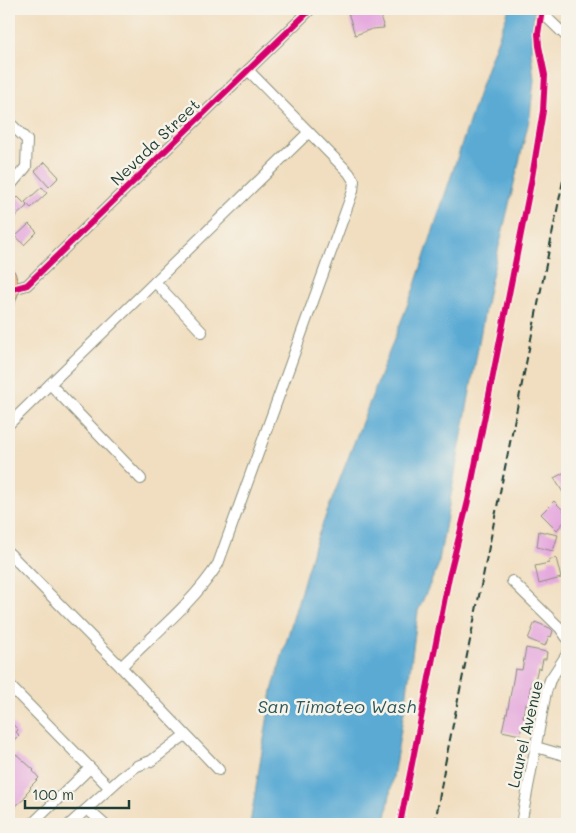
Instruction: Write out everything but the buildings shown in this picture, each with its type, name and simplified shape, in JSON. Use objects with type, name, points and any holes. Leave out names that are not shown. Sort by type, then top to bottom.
[{"type":"main road","points":[[9,275],[11,294]]},
{"type":"street","name":"Nevada Street","points":[[11,294],[27,285],[311,9]]},
{"type":"street","points":[[538,9],[567,37]]},
{"type":"street","points":[[556,27],[558,33],[567,43]]},
{"type":"street","points":[[121,667],[192,597],[210,577],[218,564],[353,190],[354,181],[349,173],[248,70]]},
{"type":"street","points":[[9,122],[27,140],[26,167],[9,187]]},
{"type":"street","points":[[9,424],[309,132]]},
{"type":"street","points":[[155,282],[202,332]]},
{"type":"street","points":[[50,384],[142,479]]},
{"type":"street","points":[[9,553],[219,770]]},
{"type":"street","points":[[512,581],[560,628],[567,638]]},
{"type":"street","name":"Laurel Avenue","points":[[521,824],[546,692],[550,680],[567,654]]},
{"type":"street","points":[[9,684],[109,787]]},
{"type":"street","points":[[70,824],[109,787],[137,766],[151,761],[185,735]]},
{"type":"street","points":[[536,747],[567,756]]},
{"type":"street","points":[[32,824],[90,768]]},
{"type":"street","points":[[87,809],[104,824]]},
{"type":"water","name":"San Timoteo Wash","points":[[509,9],[534,9],[531,51],[534,80],[530,116],[488,293],[438,566],[418,611],[406,700],[385,824],[250,824],[272,691],[314,546],[414,288],[486,71]]},
{"type":"railway","points":[[435,824],[445,764],[567,161]]},
{"type":"cycle path","points":[[13,289],[27,285],[311,9]]},
{"type":"cycle path","points":[[400,824],[449,577],[468,501],[531,183],[543,111],[545,75],[538,34],[542,9]]}]
